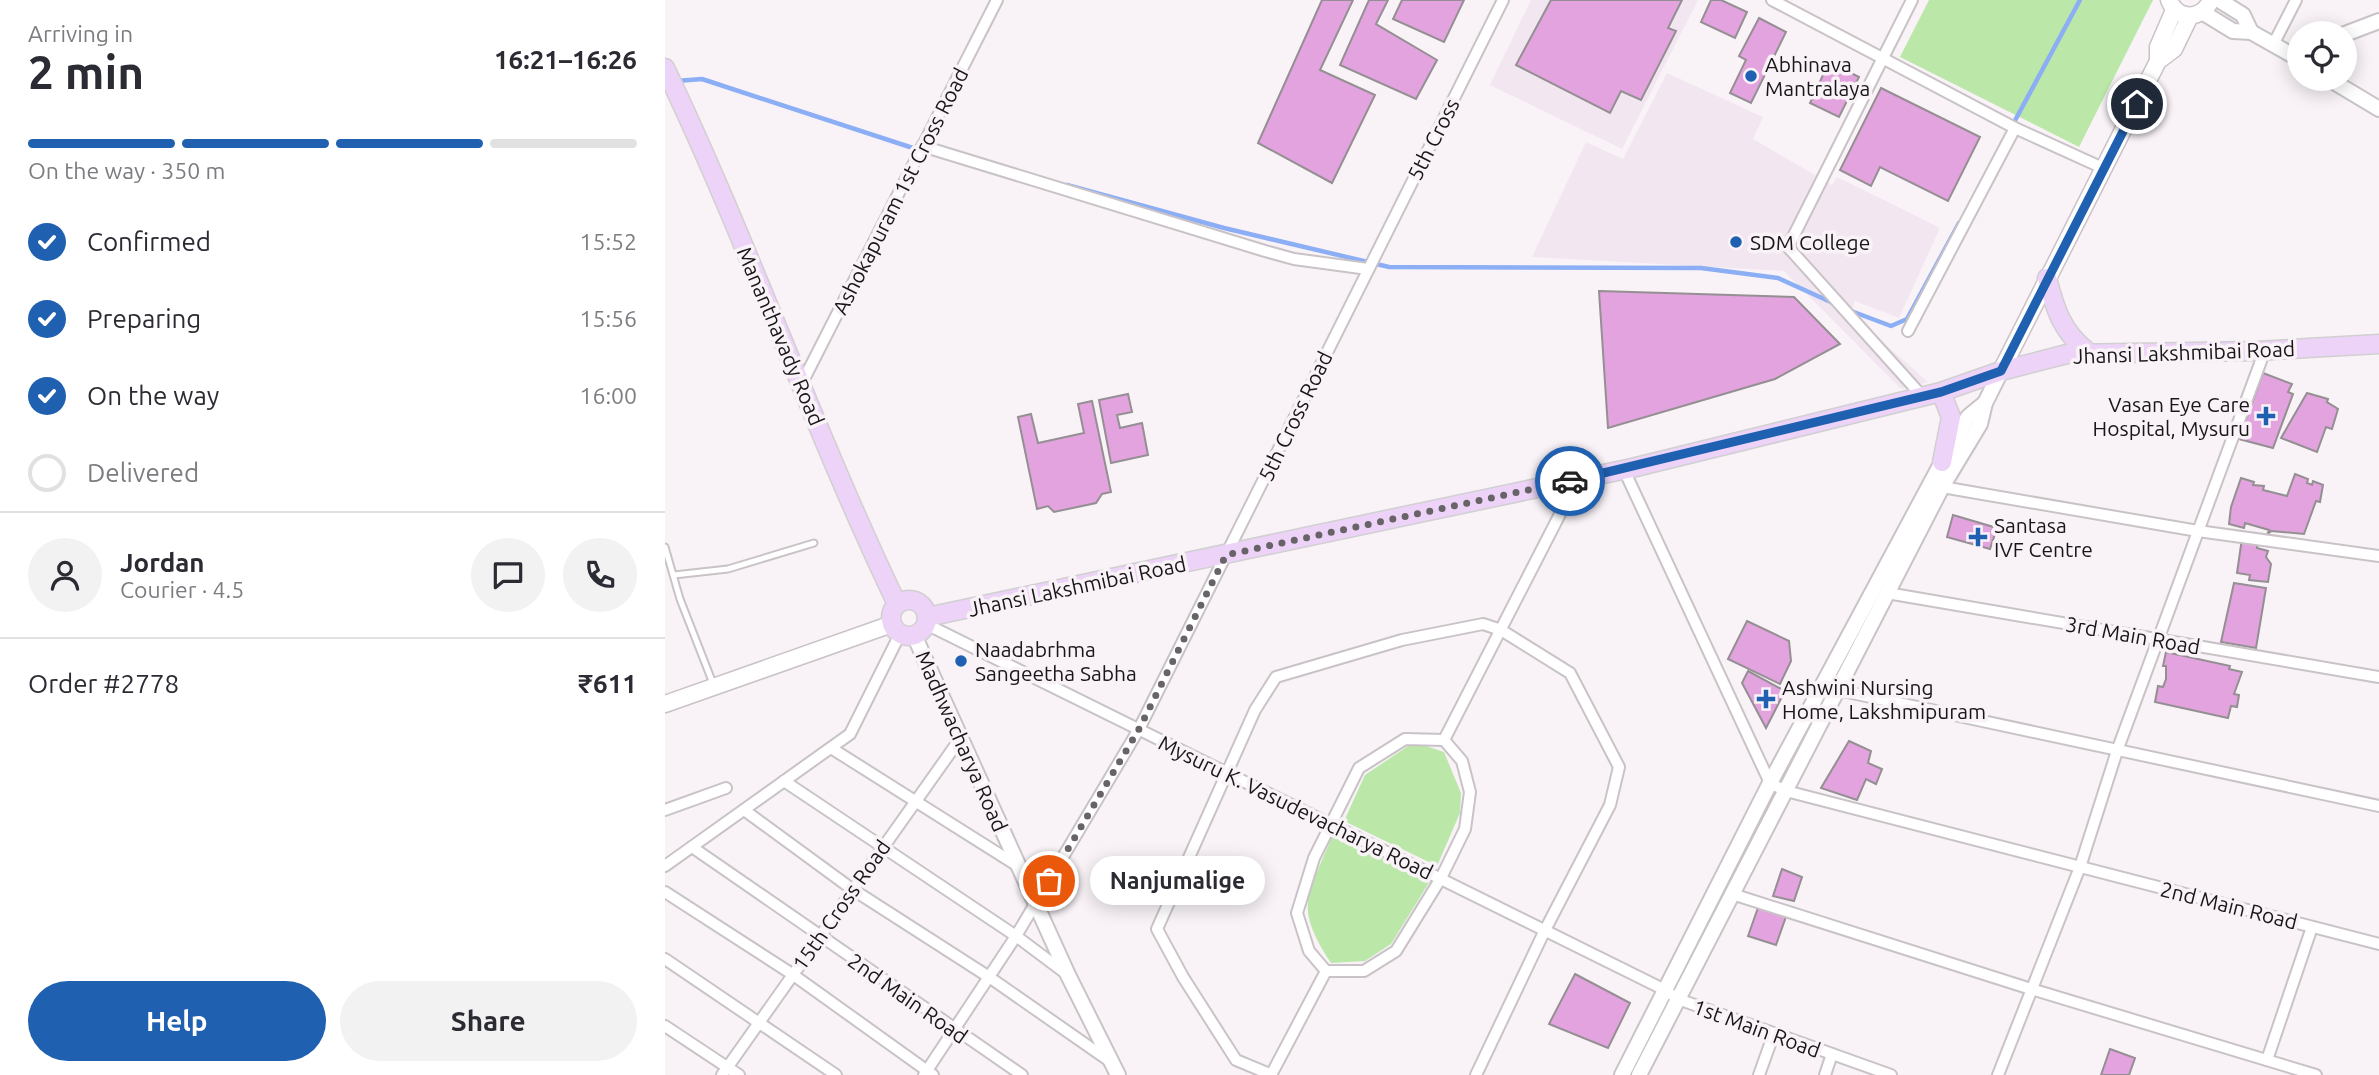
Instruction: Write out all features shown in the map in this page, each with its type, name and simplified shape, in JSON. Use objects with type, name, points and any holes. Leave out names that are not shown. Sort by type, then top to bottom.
[{"type":"main road","points":[[2001,371],[2158,61],[2158,47],[2171,5],[2213,5]]},
{"type":"main road","points":[[2158,61],[2174,49],[2213,5]]},
{"type":"main road","name":"Mananthavady Road","points":[[665,68],[802,383],[867,543],[897,604]]},
{"type":"main road","points":[[2047,278],[2056,313],[2071,338],[2088,352]]},
{"type":"main road","name":"Jhansi Lakshmibai Road","points":[[665,704],[912,627],[1226,555],[1623,470],[1941,392],[2001,371],[2088,352],[2265,351],[2379,344]]},
{"type":"main road","points":[[1941,392],[1951,417],[1942,462]]},
{"type":"main road","points":[[906,600],[916,601],[924,608],[912,627],[891,613],[897,604],[906,600]]},
{"type":"street","name":"Ashokapuram 1st Cross Road","points":[[802,383],[997,0]]},
{"type":"street","name":"5th Cross","points":[[1366,273],[1503,0]]},
{"type":"street","points":[[1772,0],[1993,118],[2105,169]]},
{"type":"street","points":[[1794,11],[1800,0]]},
{"type":"street","points":[[1912,0],[1788,247],[1922,396]]},
{"type":"street","points":[[2274,43],[2297,0]]},
{"type":"street","points":[[2213,5],[2243,15],[2251,32]]},
{"type":"street","points":[[2213,5],[2232,32],[2251,32],[2287,50]]},
{"type":"street","points":[[2357,29],[2379,21]]},
{"type":"street","points":[[2349,91],[2379,109]]},
{"type":"street","points":[[1908,331],[2015,128]]},
{"type":"street","points":[[925,141],[1265,251],[1366,273]]},
{"type":"street","name":"5th Cross Road","points":[[928,1074],[1037,902],[1139,729],[1366,273]]},
{"type":"street","points":[[1998,1075],[2080,867],[2117,751],[2265,351]]},
{"type":"street","points":[[1639,1075],[1942,487],[1980,424],[1985,403],[2001,371]]},
{"type":"street","points":[[1622,1075],[1770,783],[1942,462],[1968,417],[1985,403]]},
{"type":"street","points":[[1623,470],[1770,783]]},
{"type":"street","points":[[1444,740],[1578,479]]},
{"type":"street","points":[[1942,487],[2198,531],[2379,556]]},
{"type":"street","name":"3rd Main Road","points":[[1887,593],[2379,677]]},
{"type":"street","points":[[1326,971],[1271,1075],[1236,1060],[1183,977],[1157,929],[1255,710],[1276,677],[1402,640],[1483,624],[1501,630],[1570,673],[1619,767],[1610,805],[1543,932],[1476,1075]]},
{"type":"street","points":[[665,866],[850,734],[912,627]]},
{"type":"street","name":"Mysuru K. Vasudevacharya Road","points":[[912,627],[1139,729],[1441,878],[1543,932],[1665,990]]},
{"type":"street","name":"Madhwacharya Road","points":[[912,627],[1018,866],[1115,1071]]},
{"type":"street","points":[[1838,690],[2379,806]]},
{"type":"street","name":"15th Cross Road","points":[[724,1071],[962,736]]},
{"type":"street","points":[[1405,739],[1444,740],[1462,761],[1470,792],[1465,829],[1441,878],[1395,951],[1364,971],[1326,971],[1308,951],[1297,913],[1314,858],[1329,823],[1359,768],[1405,739]]},
{"type":"street","points":[[831,748],[1018,866]]},
{"type":"street","points":[[784,781],[1016,936],[1069,975]]},
{"type":"street","name":"2nd Main Road","points":[[1770,783],[1786,791],[2379,944]]},
{"type":"street","points":[[665,810],[726,788]]},
{"type":"street","points":[[744,810],[852,889],[989,978],[1115,1071]]},
{"type":"street","name":"2nd Main Road","points":[[692,847],[1022,1075]]},
{"type":"street","points":[[665,892],[792,974],[928,1074]]},
{"type":"street","points":[[1733,894],[2031,989],[2316,1075]]},
{"type":"street","points":[[2267,1060],[2312,927]]},
{"type":"street","points":[[665,959],[836,1075]]},
{"type":"street","name":"1st Main Road","points":[[1665,990],[1678,999],[1891,1075]]},
{"type":"street","points":[[665,1026],[724,1071],[739,1075]]},
{"type":"street","points":[[1759,1075],[1774,1034]]},
{"type":"street","points":[[1825,1075],[1832,1054]]},
{"type":"lane","points":[[674,575],[728,569],[814,543]]},
{"type":"lane","points":[[665,547],[715,687]]},
{"type":"shaded area","points":[[1531,0],[1698,0],[1622,149],[1490,85]]},
{"type":"shaded area","name":"SDM College","points":[[1667,73],[1763,117],[1753,139],[1832,185],[1837,177],[1940,228],[1899,318],[1855,301],[1850,313],[1928,382],[1901,389],[1784,271],[1532,257],[1586,142],[1623,159]]},
{"type":"green space","points":[[1929,0],[2153,0],[2079,147],[1900,57]]},
{"type":"green space","points":[[1414,742],[1444,752],[1461,793],[1460,813],[1437,866],[1344,821],[1365,775]]},
{"type":"green space","points":[[1333,834],[1430,881],[1391,944],[1365,961],[1331,963],[1311,926],[1308,899]]},
{"type":"building","points":[[1322,0],[1353,0],[1320,70],[1375,95],[1332,183],[1258,143]]},
{"type":"building","points":[[1369,0],[1388,0],[1376,24],[1437,60],[1416,99],[1340,65]]},
{"type":"building","points":[[1402,0],[1464,0],[1444,42],[1393,19]]},
{"type":"building","points":[[1551,0],[1682,0],[1668,28],[1676,31],[1641,100],[1621,91],[1610,113],[1516,65]]},
{"type":"building","points":[[1711,0],[1721,0],[1747,12],[1735,38],[1701,22]]},
{"type":"building","name":"Abhinava Mantralaya","points":[[1759,18],[1786,32],[1751,103],[1730,93],[1746,60],[1739,56]]},
{"type":"building","points":[[1829,62],[1859,77],[1839,117],[1810,103]]},
{"type":"building","points":[[1881,88],[1980,137],[1948,201],[1880,167],[1871,186],[1840,170]]},
{"type":"building","points":[[1599,291],[1794,297],[1840,344],[1775,379],[1608,428]]},
{"type":"building","name":"Vasan Eye Care Hospital, Mysuru","points":[[2263,373],[2292,384],[2288,392],[2293,394],[2273,448],[2239,439]]},
{"type":"building","points":[[2307,393],[2328,399],[2327,402],[2338,409],[2332,429],[2326,427],[2317,452],[2281,438]]},
{"type":"building","points":[[1128,394],[1132,412],[1117,415],[1120,428],[1142,423],[1148,455],[1111,463],[1099,400]]},
{"type":"building","points":[[1092,401],[1111,492],[1102,494],[1096,503],[1054,512],[1048,506],[1037,509],[1018,417],[1031,414],[1038,443],[1084,433],[1078,404]]},
{"type":"building","points":[[2295,474],[2308,479],[2307,483],[2312,485],[2313,481],[2323,485],[2320,502],[2316,501],[2304,534],[2271,531],[2267,535],[2269,530],[2245,523],[2244,528],[2229,524],[2231,507],[2241,478],[2254,482],[2253,485],[2264,486],[2263,490],[2287,496]]},
{"type":"building","points":[[1953,515],[1997,528],[1990,549],[1947,537]]},
{"type":"building","points":[[2242,538],[2258,540],[2257,548],[2268,551],[2266,557],[2271,564],[2268,582],[2249,580],[2250,575],[2237,573]]},
{"type":"building","points":[[2234,583],[2266,588],[2256,648],[2221,642]]},
{"type":"building","points":[[1747,621],[1789,641],[1791,661],[1780,684],[1728,659]]},
{"type":"building","points":[[2166,652],[2230,666],[2229,669],[2242,672],[2234,694],[2239,695],[2237,707],[2231,706],[2228,718],[2155,702],[2158,686],[2163,687],[2166,679],[2166,666],[2163,666]]},
{"type":"building","name":"Ashwini Nursing Home, Lakshmipuram","points":[[1748,671],[1785,691],[1766,728],[1742,683]]},
{"type":"building","points":[[1849,741],[1871,751],[1868,763],[1882,769],[1876,784],[1866,779],[1857,800],[1821,788]]},
{"type":"building","points":[[1782,869],[1802,877],[1794,901],[1773,896]]},
{"type":"building","points":[[1759,905],[1787,914],[1776,945],[1748,936]]},
{"type":"building","points":[[1575,974],[1630,1003],[1608,1048],[1549,1024]]},
{"type":"building","points":[[2110,1049],[2135,1058],[2129,1075],[2101,1075]]},
{"type":"waterway","points":[[2012,126],[2080,0]]},
{"type":"waterway","points":[[676,81],[702,79],[919,150]]},
{"type":"waterway","points":[[1067,185],[1224,228],[1389,267],[1701,268],[1778,278],[1833,303]]},
{"type":"waterway","points":[[1851,311],[1891,326],[1907,319],[1959,223]]},
{"type":"way so far","points":[[1049,881],[1139,729],[1226,555],[1570,481]]},
{"type":"place","name":"Abhinava Mantralaya","points":[[1751,76]]},
{"type":"place","name":"SDM College","points":[[1736,242]]},
{"type":"place","name":"Vasan Eye Care Hospital, Mysuru","points":[[2266,416]]},
{"type":"place","name":"Santasa IVF Centre","points":[[1978,537]]},
{"type":"place","name":"Naadabrhma Sangeetha Sabha","points":[[961,661]]},
{"type":"place","name":"Ashwini Nursing Home, Lakshmipuram","points":[[1766,699]]},
{"type":"place","name":"Nanjumalige","points":[[1049,881]]},
{"type":"route","points":[[1570,481],[1941,392],[2001,371],[2137,104]]}]
